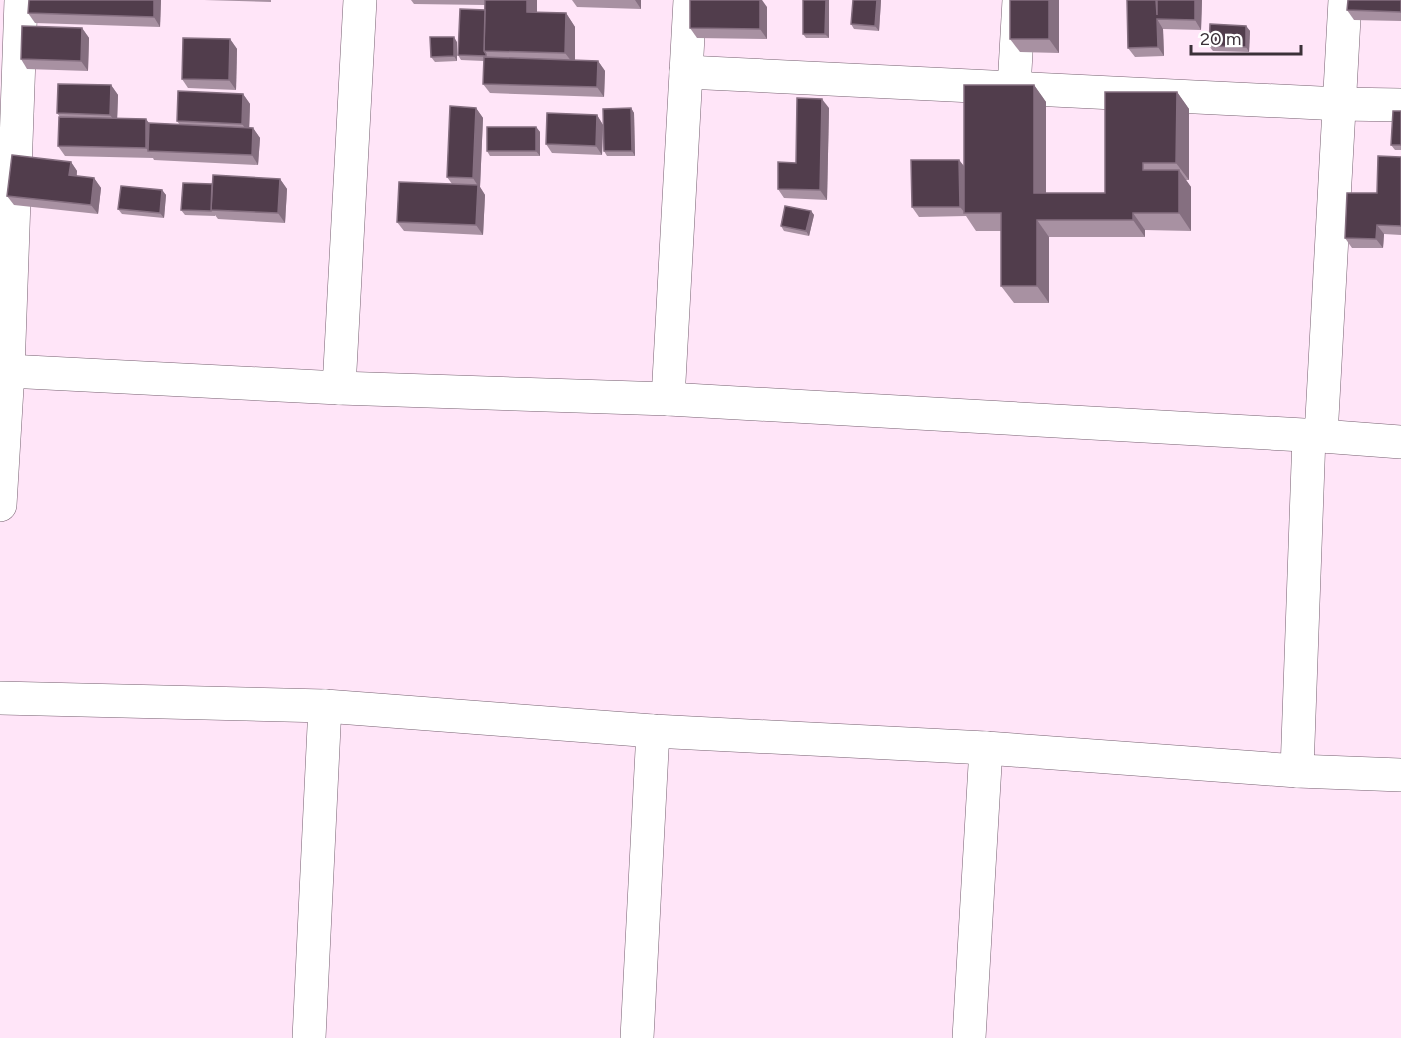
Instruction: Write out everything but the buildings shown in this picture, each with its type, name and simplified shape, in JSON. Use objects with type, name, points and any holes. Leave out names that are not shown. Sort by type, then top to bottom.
[{"type":"street","points":[[0,505],[8,371],[21,0]]},
{"type":"street","points":[[339,388],[360,0]]},
{"type":"street","points":[[668,399],[690,0]]},
{"type":"street","points":[[1014,88],[1019,0]]},
{"type":"street","points":[[1297,771],[1315,436],[1340,104],[1345,0]]},
{"type":"street","points":[[686,72],[1340,104],[1401,105]]},
{"type":"street","points":[[8,371],[339,388],[668,399],[1401,442]]},
{"type":"street","points":[[0,698],[325,706],[653,731],[986,748],[1297,771],[1401,775]]},
{"type":"street","points":[[309,1038],[325,706]]},
{"type":"street","points":[[637,1038],[653,731]]},
{"type":"street","points":[[969,1038],[986,748]]}]
